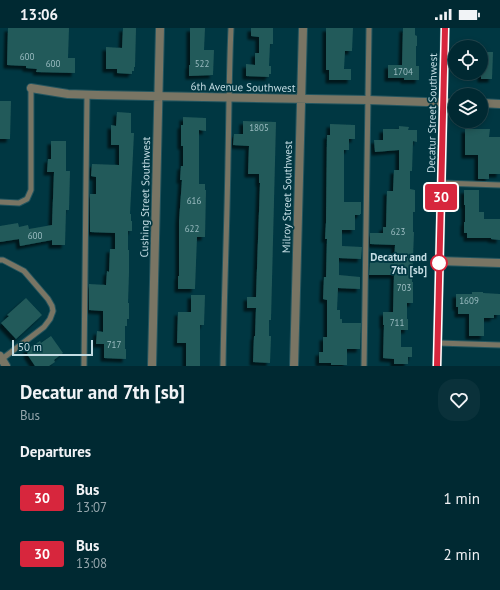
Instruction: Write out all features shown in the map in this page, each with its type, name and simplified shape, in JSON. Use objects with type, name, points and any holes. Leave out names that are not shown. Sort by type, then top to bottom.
[{"type":"street","name":"Cushing Street Southwest","points":[[152,366],[160,28]]},
{"type":"street","name":"Milroy Street Southwest","points":[[294,366],[303,28]]},
{"type":"street","name":"Decatur Street Southwest","points":[[437,366],[445,28]]},
{"type":"street","name":"6th Avenue Southwest","points":[[31,88],[68,94],[87,95],[368,100],[448,103]]},
{"type":"street","points":[[488,103],[500,104]]},
{"type":"street","points":[[439,261],[500,263]]},
{"type":"lane","points":[[223,366],[231,28]]},
{"type":"lane","points":[[364,366],[369,28]]},
{"type":"lane","points":[[0,202],[19,202],[27,198],[31,190],[31,88]]},
{"type":"lane","points":[[84,366],[87,95]]},
{"type":"lane","points":[[442,183],[500,185]]},
{"type":"lane","points":[[0,260],[3,260],[24,272],[48,299],[53,311],[50,319],[44,327],[3,361]]},
{"type":"lane","points":[[438,344],[500,345]]},
{"type":"building","points":[[8,28],[69,28],[68,58],[75,58],[75,73],[36,72],[37,69],[26,68],[26,66],[7,65]]},
{"type":"building","points":[[123,28],[136,28],[135,67],[132,74],[117,73],[117,69],[106,69],[106,47],[122,48]]},
{"type":"building","points":[[190,28],[205,28],[204,50],[214,50],[213,75],[189,76]]},
{"type":"building","points":[[251,28],[273,28],[273,44],[270,44],[269,66],[271,66],[271,74],[269,74],[269,77],[246,76],[246,64],[255,65],[255,53],[259,53],[259,37],[251,36]]},
{"type":"building","points":[[326,28],[353,28],[352,51],[345,51],[344,69],[351,69],[351,80],[329,80],[329,70],[326,70]]},
{"type":"building","points":[[403,28],[415,28],[415,35],[417,36],[416,66],[419,66],[419,80],[388,78],[388,65],[402,65]]},
{"type":"building","points":[[488,52],[493,52],[492,79],[488,79]]},
{"type":"building","points":[[0,101],[11,101],[10,139],[0,139]]},
{"type":"building","points":[[117,112],[131,113],[131,133],[134,133],[130,214],[132,231],[128,231],[129,319],[127,319],[127,326],[125,326],[126,359],[104,358],[104,344],[96,344],[97,331],[103,332],[103,311],[89,310],[89,284],[106,285],[107,271],[109,272],[110,249],[115,249],[115,233],[90,232],[90,194],[96,194],[96,177],[91,176],[92,164],[119,165],[119,145],[111,145],[111,125],[116,126]]},
{"type":"building","points":[[183,117],[206,118],[206,131],[199,130],[199,184],[205,184],[206,190],[205,237],[197,237],[195,289],[178,289],[179,221],[182,180],[180,180],[181,166],[183,166],[181,125],[183,125]]},
{"type":"building","points":[[243,121],[276,122],[271,320],[269,320],[269,336],[271,336],[270,363],[253,362],[256,308],[247,308],[247,297],[256,297],[260,183],[259,174],[248,174],[249,146],[233,145],[234,134],[243,134]]},
{"type":"building","points":[[330,124],[355,125],[355,139],[349,139],[349,150],[344,150],[344,202],[361,202],[361,214],[355,215],[355,230],[342,230],[342,246],[362,247],[361,259],[339,258],[339,275],[360,277],[360,289],[338,288],[337,310],[340,310],[340,319],[342,319],[342,323],[361,323],[360,349],[347,349],[347,365],[319,363],[319,352],[323,352],[323,337],[327,337],[327,300],[323,299],[324,277],[326,277],[327,239],[325,239],[327,135],[330,135]]},
{"type":"building","points":[[399,126],[409,127],[408,130],[417,130],[417,142],[413,141],[412,171],[410,171],[410,189],[415,190],[415,212],[413,212],[413,303],[407,303],[408,330],[401,330],[401,347],[412,347],[412,357],[408,357],[408,364],[394,364],[394,359],[383,358],[383,312],[393,312],[394,275],[369,275],[370,262],[394,263],[395,245],[370,244],[370,233],[383,233],[383,227],[386,227],[387,191],[393,191],[394,170],[399,170],[399,150],[375,152],[374,140],[383,140],[383,129],[399,129]]},
{"type":"building","points":[[465,129],[490,129],[489,137],[500,137],[500,174],[489,174],[489,179],[478,179],[478,155],[465,155]]},
{"type":"building","points":[[51,141],[66,141],[66,171],[70,171],[69,210],[66,210],[65,245],[52,245],[52,240],[20,246],[19,239],[0,242],[0,226],[18,223],[19,227],[28,225],[29,229],[52,225],[54,172],[47,172],[48,159],[51,159]]},
{"type":"building","points":[[464,190],[479,190],[479,212],[484,212],[484,219],[500,219],[500,240],[491,238],[467,238],[467,233],[464,233]]},
{"type":"building","points":[[472,292],[500,294],[500,315],[494,315],[494,318],[484,318],[484,336],[469,336],[469,314],[458,314],[458,307],[456,307],[456,294],[472,294]]},
{"type":"building","points":[[191,295],[205,295],[204,325],[200,325],[200,366],[186,366],[186,343],[177,343],[178,312],[191,312]]},
{"type":"building","points":[[26,298],[42,315],[16,339],[1,323],[9,316],[7,315]]},
{"type":"building","points":[[51,336],[63,353],[49,366],[35,366],[26,350],[40,341],[41,343]]},
{"type":"bus line","name":"30","points":[[437,366],[445,28]]},
{"type":"place","name":"Decatur and 7th [sb]","points":[[439,263]]}]
